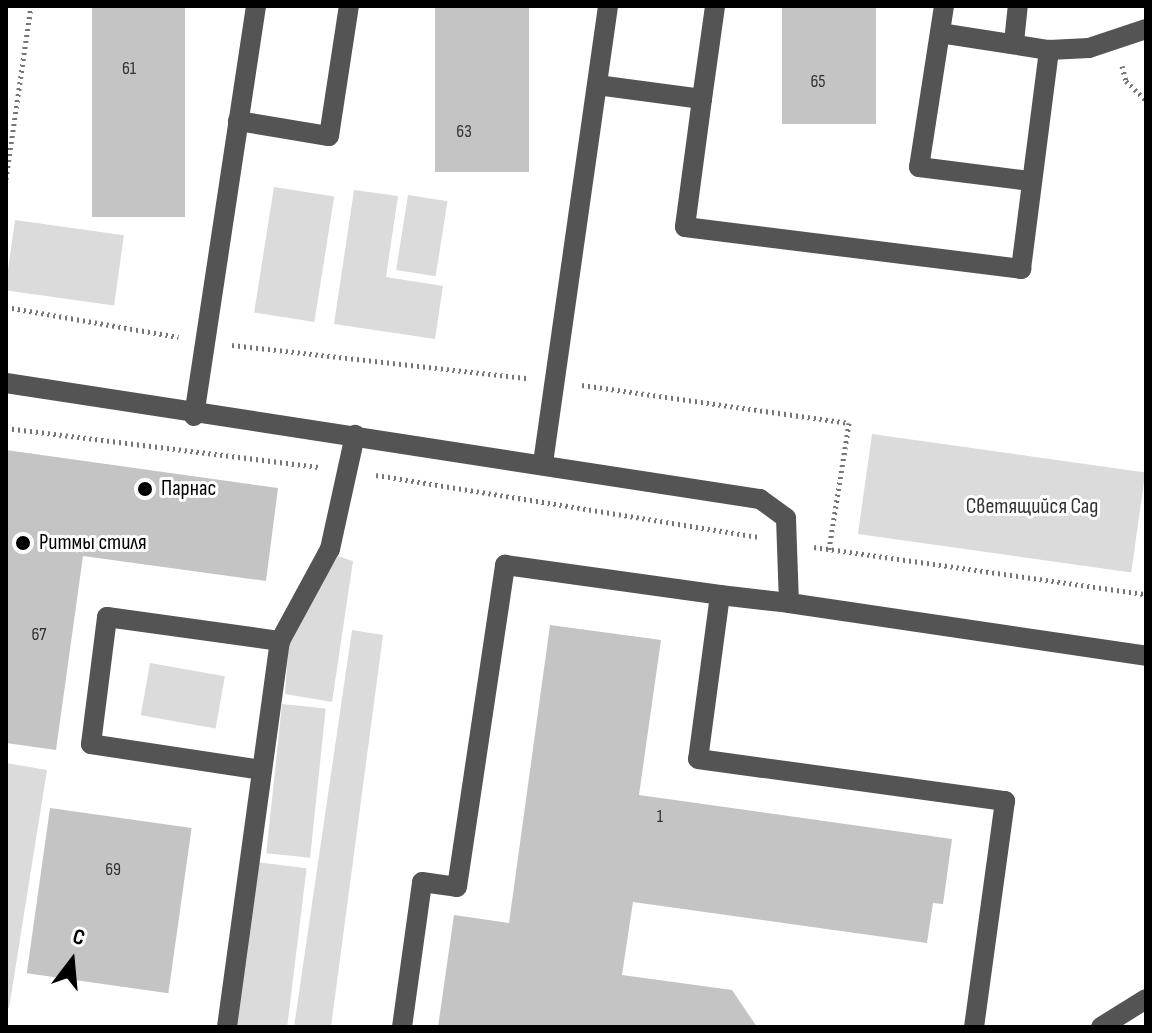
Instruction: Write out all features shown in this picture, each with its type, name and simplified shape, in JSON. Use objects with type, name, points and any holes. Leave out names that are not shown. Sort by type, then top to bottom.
[{"type":"lane","points":[[194,416],[256,6]]},
{"type":"lane","points":[[238,121],[329,136],[349,6]]},
{"type":"lane","points":[[543,463],[552,381],[608,6]]},
{"type":"lane","points":[[715,6],[685,227],[1021,269],[1049,50]]},
{"type":"lane","points":[[944,6],[919,167],[1030,181]]},
{"type":"lane","points":[[1014,42],[1018,6]]},
{"type":"lane","points":[[940,33],[1014,42],[1049,50],[1089,48],[1146,29]]},
{"type":"lane","points":[[597,85],[702,99]]},
{"type":"lane","points":[[6,383],[194,416],[355,435],[760,499],[786,518],[789,603]]},
{"type":"lane","points":[[227,1027],[280,641],[330,549],[350,470],[355,435]]},
{"type":"lane","points":[[402,1027],[422,882],[457,887],[505,565],[1146,656]]},
{"type":"lane","points":[[720,595],[698,759],[1005,801],[974,1027]]},
{"type":"lane","points":[[262,770],[91,744],[107,617],[280,641]]},
{"type":"lane","points":[[1101,1027],[1146,999]]},
{"type":"path","points":[[6,179],[31,6]]},
{"type":"path","points":[[6,307],[207,342],[552,381],[849,423],[829,549]]},
{"type":"path","points":[[6,428],[350,470],[829,549],[1146,594]]},
{"type":"green space","points":[[274,187],[334,197],[314,322],[254,312]]},
{"type":"green space","points":[[354,190],[398,196],[386,277],[443,286],[435,339],[334,324]]},
{"type":"green space","points":[[408,195],[448,201],[436,276],[396,270]]},
{"type":"green space","points":[[15,220],[124,235],[114,306],[6,290]]},
{"type":"green space","name":"Светящийся Сад","points":[[872,434],[1145,472],[1131,572],[858,534]]},
{"type":"green space","points":[[338,556],[353,561],[332,702],[285,694],[289,639]]},
{"type":"green space","points":[[352,630],[383,635],[331,1027],[294,1027]]},
{"type":"green space","points":[[150,663],[225,676],[216,728],[141,715]]},
{"type":"green space","points":[[282,704],[326,709],[310,858],[266,853]]},
{"type":"green space","points":[[6,763],[47,770],[9,1008],[6,1007]]},
{"type":"green space","points":[[256,862],[307,868],[287,1027],[236,1027]]},
{"type":"building","points":[[92,6],[185,6],[185,217],[92,217]]},
{"type":"building","points":[[435,6],[529,6],[529,172],[435,172]]},
{"type":"building","points":[[782,6],[876,6],[876,124],[782,124]]},
{"type":"building","points":[[6,450],[278,488],[266,581],[83,556],[56,750],[6,743]]},
{"type":"building","points":[[550,625],[661,640],[639,795],[952,839],[943,904],[933,903],[927,943],[633,902],[622,975],[732,990],[757,1027],[438,1027],[454,915],[509,923]]},
{"type":"building","points":[[50,808],[192,828],[168,993],[27,973]]},
{"type":"place","name":"Парнас","points":[[145,489]]},
{"type":"place","name":"Ритмы стиля","points":[[23,543]]}]
